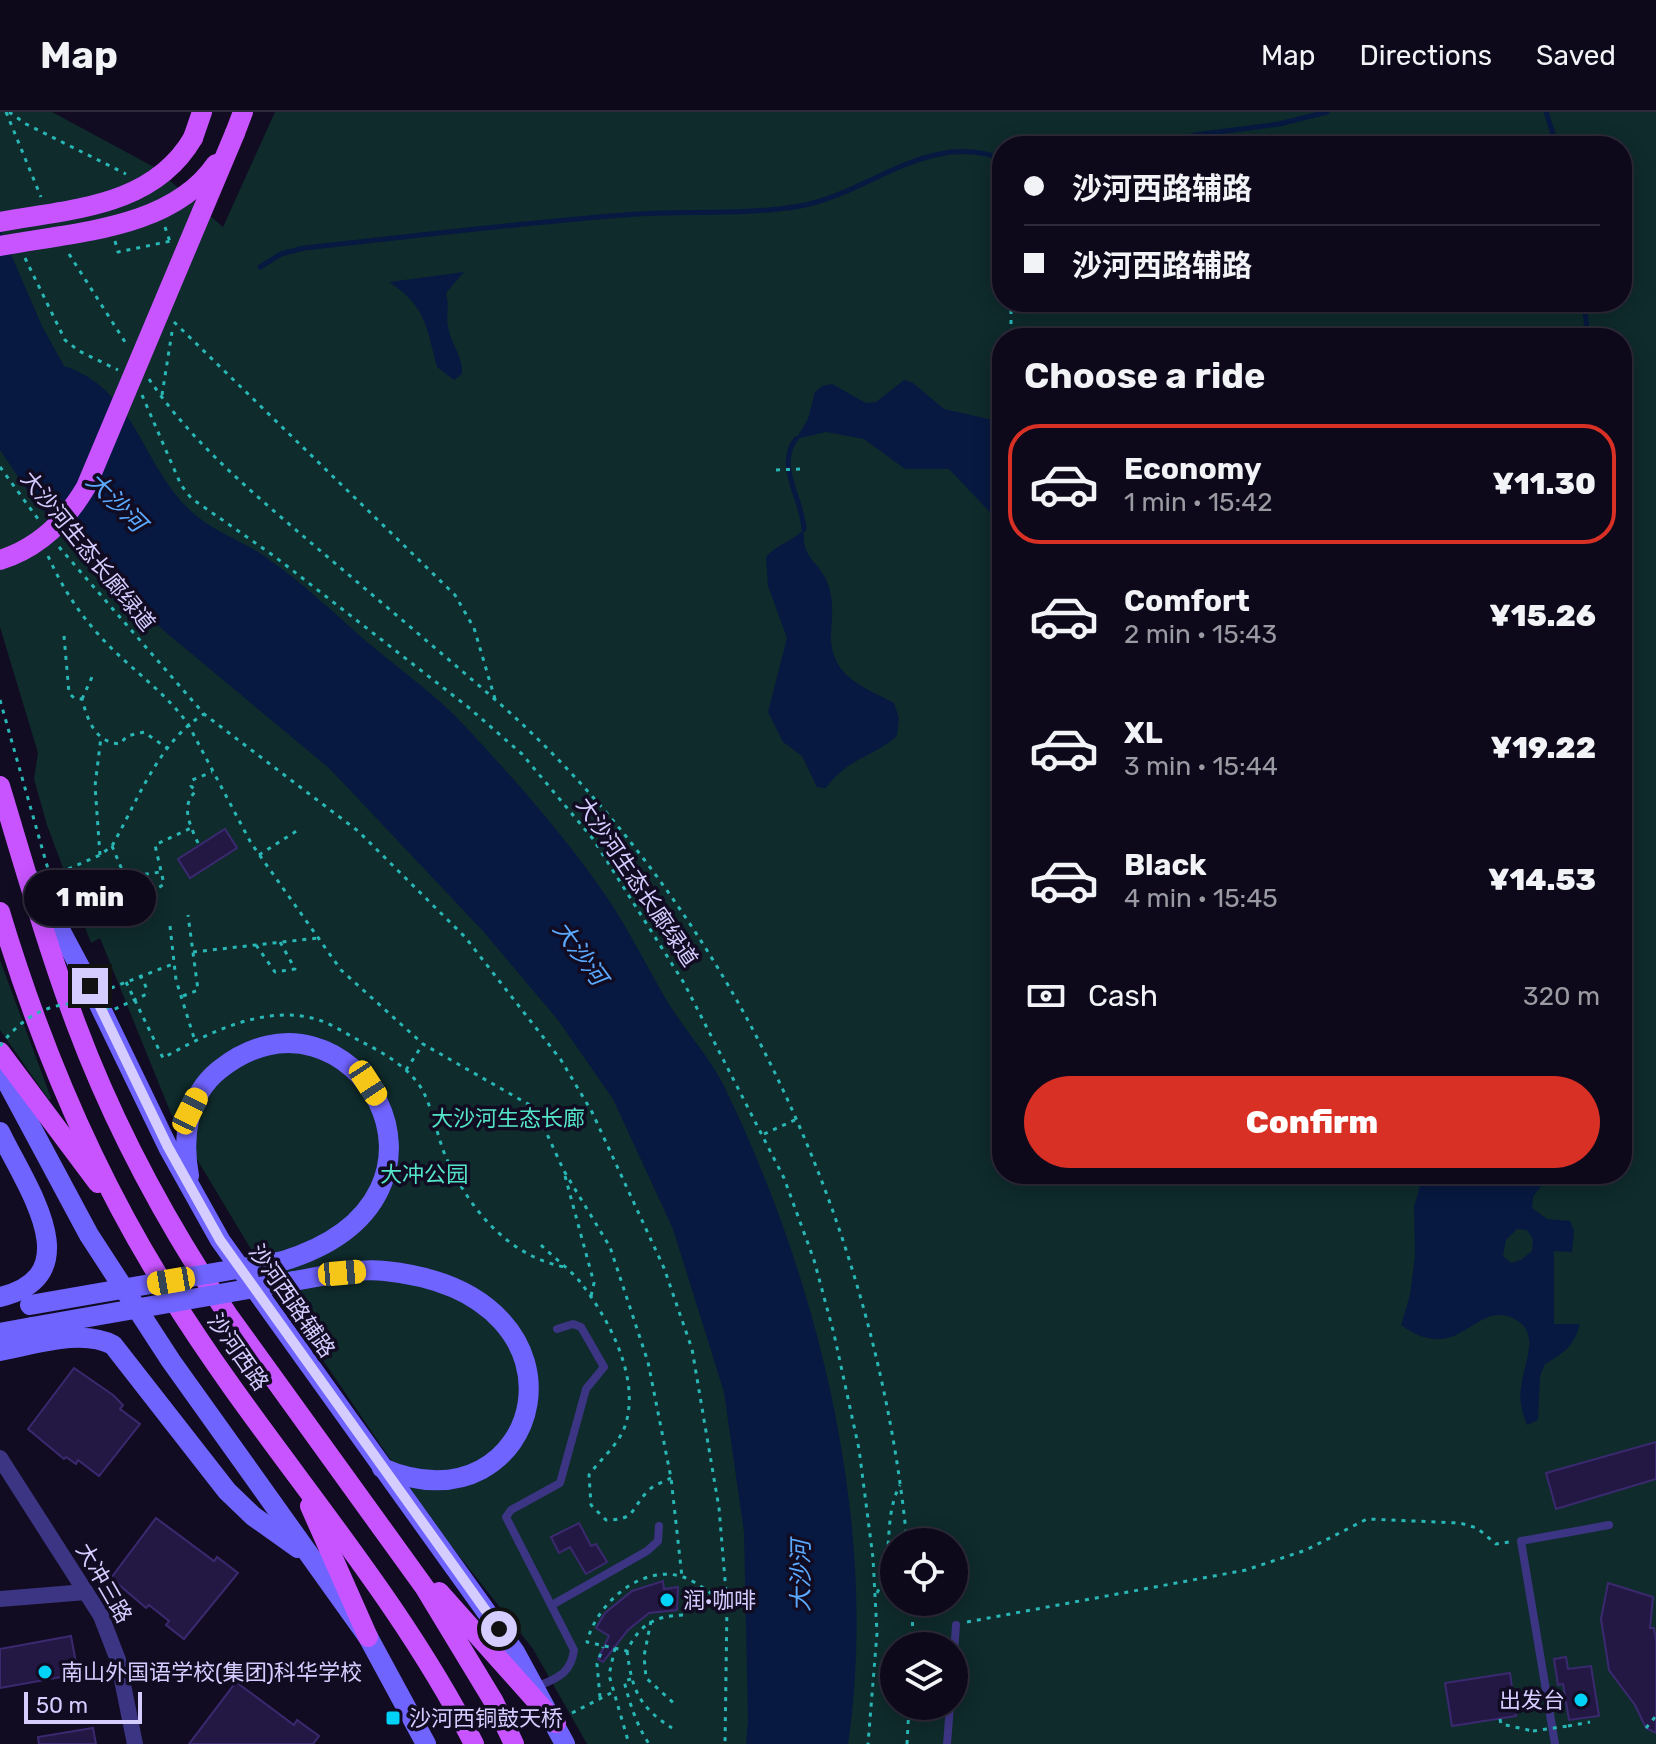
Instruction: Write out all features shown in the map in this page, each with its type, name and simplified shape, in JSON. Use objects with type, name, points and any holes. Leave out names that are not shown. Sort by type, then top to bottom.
[{"type":"main road","points":[[0,222],[99,204],[139,191],[175,166],[193,138],[202,112]]},
{"type":"main road","points":[[0,560],[44,538],[77,503],[86,487],[243,112]]},
{"type":"main road","points":[[10,247],[154,213],[205,180],[235,133]]},
{"type":"main road","name":"沙河西路","points":[[0,786],[77,1026],[143,1173],[194,1263],[228,1315],[452,1630],[514,1744]]},
{"type":"main road","name":"沙河西路辅路","points":[[22,860],[90,986],[195,1199],[265,1305],[536,1687],[562,1719],[565,1744]]},
{"type":"main road","name":"沙河西路","points":[[0,912],[60,1081],[129,1224],[178,1307],[385,1593],[474,1744]]},
{"type":"main road","points":[[0,1311],[283,1261],[319,1247],[361,1218],[387,1172],[390,1141],[383,1110],[368,1083],[345,1062],[317,1048],[273,1045],[251,1050],[214,1074],[190,1111],[186,1135],[186,1157],[195,1199]]},
{"type":"main road","points":[[0,1052],[129,1224]]},
{"type":"main road","points":[[0,1069],[64,1193],[134,1306],[368,1637]]},
{"type":"main road","points":[[0,1132],[39,1215],[49,1247],[46,1265],[37,1280],[20,1291],[0,1297]]},
{"type":"main road","points":[[0,1333],[294,1281],[383,1271],[440,1283],[488,1307],[519,1345],[528,1370],[527,1405],[518,1432],[499,1457],[472,1473],[440,1480],[406,1477],[382,1468]]},
{"type":"main road","points":[[0,1351],[79,1339],[97,1339],[113,1345],[227,1491],[253,1516],[311,1558]]},
{"type":"main road","points":[[294,1470],[368,1637],[426,1744]]},
{"type":"main road","points":[[395,1546],[562,1719]]},
{"type":"street","name":"大冲三路","points":[[0,1458],[86,1592],[118,1660],[135,1744]]},
{"type":"street","points":[[0,1599],[86,1592]]},
{"type":"lane","points":[[536,1687],[564,1675],[572,1664],[574,1650],[506,1517],[511,1510],[560,1483],[586,1389],[604,1367],[581,1327],[573,1324],[557,1329]]},
{"type":"lane","points":[[1555,1744],[1521,1541],[1609,1525]]},
{"type":"lane","points":[[552,1605],[647,1551],[658,1541],[659,1526]]},
{"type":"lane","points":[[956,1625],[956,1632]]},
{"type":"lane","points":[[947,1744],[949,1720]]},
{"type":"path","points":[[8,112],[132,178]]},
{"type":"path","points":[[8,112],[46,207]]},
{"type":"path","points":[[114,237],[118,252],[170,241],[162,221]]},
{"type":"path","points":[[10,247],[65,340],[79,351],[124,373]]},
{"type":"path","points":[[69,253],[102,310],[132,352]]},
{"type":"path","points":[[174,322],[455,595],[474,628],[495,699]]},
{"type":"path","points":[[147,375],[204,446],[257,497],[495,699],[563,766],[622,835],[678,909],[768,1058],[834,1210],[857,1281],[885,1392],[905,1528]]},
{"type":"path","name":"大沙河生态长廊绿道","points":[[138,389],[153,416],[181,485],[191,498],[274,556],[498,732],[569,806],[617,874],[684,983],[764,1134],[798,1214],[834,1334],[865,1486],[876,1594],[875,1673],[868,1744]]},
{"type":"path","name":"大沙河生态长廊绿道","points":[[0,467],[45,528]]},
{"type":"path","points":[[776,470],[802,469]]},
{"type":"path","points":[[29,507],[34,520]]},
{"type":"path","name":"大沙河生态长廊绿道","points":[[53,539],[204,714],[358,831],[465,937],[561,1060],[592,1112],[664,1268],[692,1349],[719,1508],[727,1604],[725,1744]]},
{"type":"path","points":[[44,546],[62,587],[100,636],[175,706],[188,724],[259,855],[341,970],[423,1044],[535,1108],[564,1171],[610,1247],[648,1362],[671,1478],[682,1577]]},
{"type":"path","points":[[64,636],[69,693],[82,699]]},
{"type":"path","points":[[92,677],[82,699],[89,723],[101,737],[120,744],[127,736],[144,732],[167,748]]},
{"type":"path","points":[[0,700],[55,890]]},
{"type":"path","points":[[50,877],[100,855],[112,846],[167,748],[188,724],[204,714]]},
{"type":"path","points":[[100,855],[95,786],[101,737]]},
{"type":"path","points":[[198,843],[186,817],[189,797],[196,791],[191,786],[192,780],[213,771]]},
{"type":"path","points":[[112,846],[136,903],[164,884],[155,845],[191,828]]},
{"type":"path","points":[[259,855],[298,830]]},
{"type":"path","points":[[125,877],[161,872]]},
{"type":"path","points":[[181,997],[198,990],[188,915]]},
{"type":"path","points":[[170,926],[173,964],[195,1041]]},
{"type":"path","points":[[193,952],[318,938]]},
{"type":"path","points":[[255,945],[275,972],[295,969],[280,942]]},
{"type":"path","points":[[106,980],[112,989],[173,964]]},
{"type":"path","points":[[0,1046],[17,1025],[40,1010],[84,1003],[113,1010],[149,993],[140,975]]},
{"type":"path","points":[[126,982],[163,1058],[195,1041],[244,1022],[270,1016],[320,1020],[378,1050],[406,1070],[423,1091],[460,1184],[504,1241],[529,1256],[564,1267]]},
{"type":"path","points":[[406,1070],[423,1044]]},
{"type":"path","points":[[764,1134],[797,1119]]},
{"type":"path","points":[[564,1171],[594,1283],[591,1296]]},
{"type":"path","points":[[541,1245],[591,1296],[621,1353],[628,1408],[618,1440],[589,1475],[591,1505],[606,1520],[621,1520],[633,1514],[652,1487],[671,1478]]},
{"type":"path","points":[[876,1594],[886,1569],[891,1501],[900,1485]]},
{"type":"path","points":[[956,1625],[1246,1570],[1306,1550],[1367,1519],[1460,1523],[1477,1528],[1496,1544],[1521,1541]]},
{"type":"path","points":[[627,1651],[587,1642],[591,1625],[613,1596],[647,1580],[682,1577],[727,1604]]},
{"type":"path","points":[[672,1728],[648,1713],[632,1679],[627,1651],[636,1632],[651,1621],[683,1615]]},
{"type":"path","points":[[651,1621],[644,1656],[646,1678],[677,1706]]},
{"type":"path","points":[[600,1697],[597,1664],[603,1647]]},
{"type":"path","points":[[615,1648],[609,1675],[629,1744]]},
{"type":"path","points":[[632,1679],[624,1681],[638,1727],[649,1744]]},
{"type":"path","points":[[562,1719],[612,1692]]},
{"type":"path","points":[[1646,1728],[1656,1716]]},
{"type":"path","points":[[1500,1719],[1501,1724],[1533,1731],[1590,1722]]},
{"type":"path","points":[[907,1744],[908,1720]]},
{"type":"green space","points":[[0,112],[52,112],[154,167],[223,227],[275,112],[1656,112],[1656,1744],[587,1744],[533,1649],[437,1528],[278,1294],[174,1121],[100,938],[91,943],[47,825],[34,779],[38,753],[0,627]]},
{"type":"green space","points":[[0,960],[51,1098],[49,1100],[0,1030]]},
{"type":"water","name":"大沙河","points":[[0,229],[42,326],[64,366],[89,378],[109,394],[125,413],[180,500],[199,518],[262,555],[296,580],[463,724],[539,809],[592,876],[624,924],[667,1001],[723,1084],[788,1239],[834,1406],[848,1491],[855,1577],[856,1661],[848,1744],[746,1744],[744,1532],[724,1392],[673,1229],[613,1099],[558,1020],[483,931],[329,768],[163,630],[36,503],[0,450]]},
{"type":"water","points":[[464,272],[446,293],[448,326],[462,368],[462,374],[454,380],[437,367],[427,328],[418,309],[389,282]]},
{"type":"water","points":[[904,380],[913,383],[944,409],[992,420],[992,514],[949,469],[905,469],[864,439],[826,432],[796,439],[808,419],[815,392],[822,386],[832,384],[866,403],[876,402]]},
{"type":"water","points":[[804,529],[805,547],[830,590],[832,649],[836,661],[850,678],[894,703],[899,718],[897,736],[851,764],[826,788],[817,787],[802,756],[783,742],[768,712],[787,638],[768,586],[766,557]]},
{"type":"water","points":[[1420,1184],[1543,1184],[1533,1197],[1532,1208],[1547,1219],[1570,1221],[1574,1231],[1572,1252],[1554,1251],[1554,1324],[1580,1324],[1567,1348],[1545,1364],[1540,1376],[1538,1420],[1527,1425],[1521,1407],[1529,1338],[1520,1323],[1497,1315],[1451,1337],[1437,1339],[1421,1336],[1401,1325],[1410,1295],[1415,1256],[1414,1207]],"holes":[[[1517,1229],[1527,1230],[1533,1239],[1532,1251],[1521,1260],[1511,1263],[1503,1256],[1506,1240]]]},
{"type":"building","points":[[225,829],[237,848],[190,878],[178,859]]},
{"type":"building","points":[[74,1368],[113,1395],[123,1405],[120,1409],[140,1424],[99,1476],[78,1460],[76,1464],[66,1457],[64,1459],[28,1429]]},
{"type":"building","points":[[1656,1442],[1656,1479],[1556,1509],[1546,1473]]},
{"type":"building","points":[[156,1518],[214,1561],[217,1557],[238,1573],[184,1639],[166,1625],[169,1621],[149,1605],[146,1608],[111,1578]]},
{"type":"building","points":[[579,1523],[591,1546],[596,1544],[607,1562],[586,1574],[570,1547],[559,1553],[551,1537]]},
{"type":"building","points":[[663,1581],[664,1589],[678,1587],[677,1610],[649,1613],[628,1630],[603,1662],[598,1659],[609,1636],[596,1628],[605,1613],[632,1591]]},
{"type":"building","points":[[1608,1583],[1653,1597],[1650,1628],[1654,1628],[1656,1640],[1656,1733],[1646,1728],[1635,1705],[1609,1670],[1601,1619]]},
{"type":"building","points":[[71,1636],[78,1674],[0,1688],[0,1649]]},
{"type":"building","name":"出发台","points":[[1566,1657],[1568,1669],[1591,1666],[1599,1716],[1569,1720],[1563,1684],[1558,1685],[1554,1659]]},
{"type":"building","points":[[1510,1673],[1516,1716],[1452,1726],[1445,1683]]},
{"type":"building","points":[[236,1682],[294,1725],[297,1720],[319,1736],[313,1744],[189,1744]]},
{"type":"building","points":[[93,1728],[96,1744],[39,1744],[38,1737]]},
{"type":"waterway","points":[[1192,136],[1279,124],[1327,112]]},
{"type":"waterway","points":[[1546,112],[1554,136]]},
{"type":"waterway","points":[[260,267],[281,254],[304,248],[595,217],[760,211],[800,206],[850,190],[924,158],[949,152],[975,152],[992,156]]},
{"type":"waterway","points":[[1585,312],[1587,328]]},
{"type":"waterway","points":[[796,439],[790,449],[789,472],[804,529]]},
{"type":"place","name":"润·咖啡","points":[[667,1600]]},
{"type":"place","name":"南山外国语学校(集团)科华学校","points":[[45,1672]]},
{"type":"place","name":"出发台","points":[[1581,1700]]},
{"type":"place","name":"沙河西铜鼓天桥","points":[[393,1718]]},
{"type":"route","points":[[90,986],[168,1147],[220,1240],[499,1629]]},
{"type":"park label","name":"大沙河生态长廊","points":[[508,1118]]},
{"type":"park label","name":"大冲公园","points":[[424,1174]]}]
